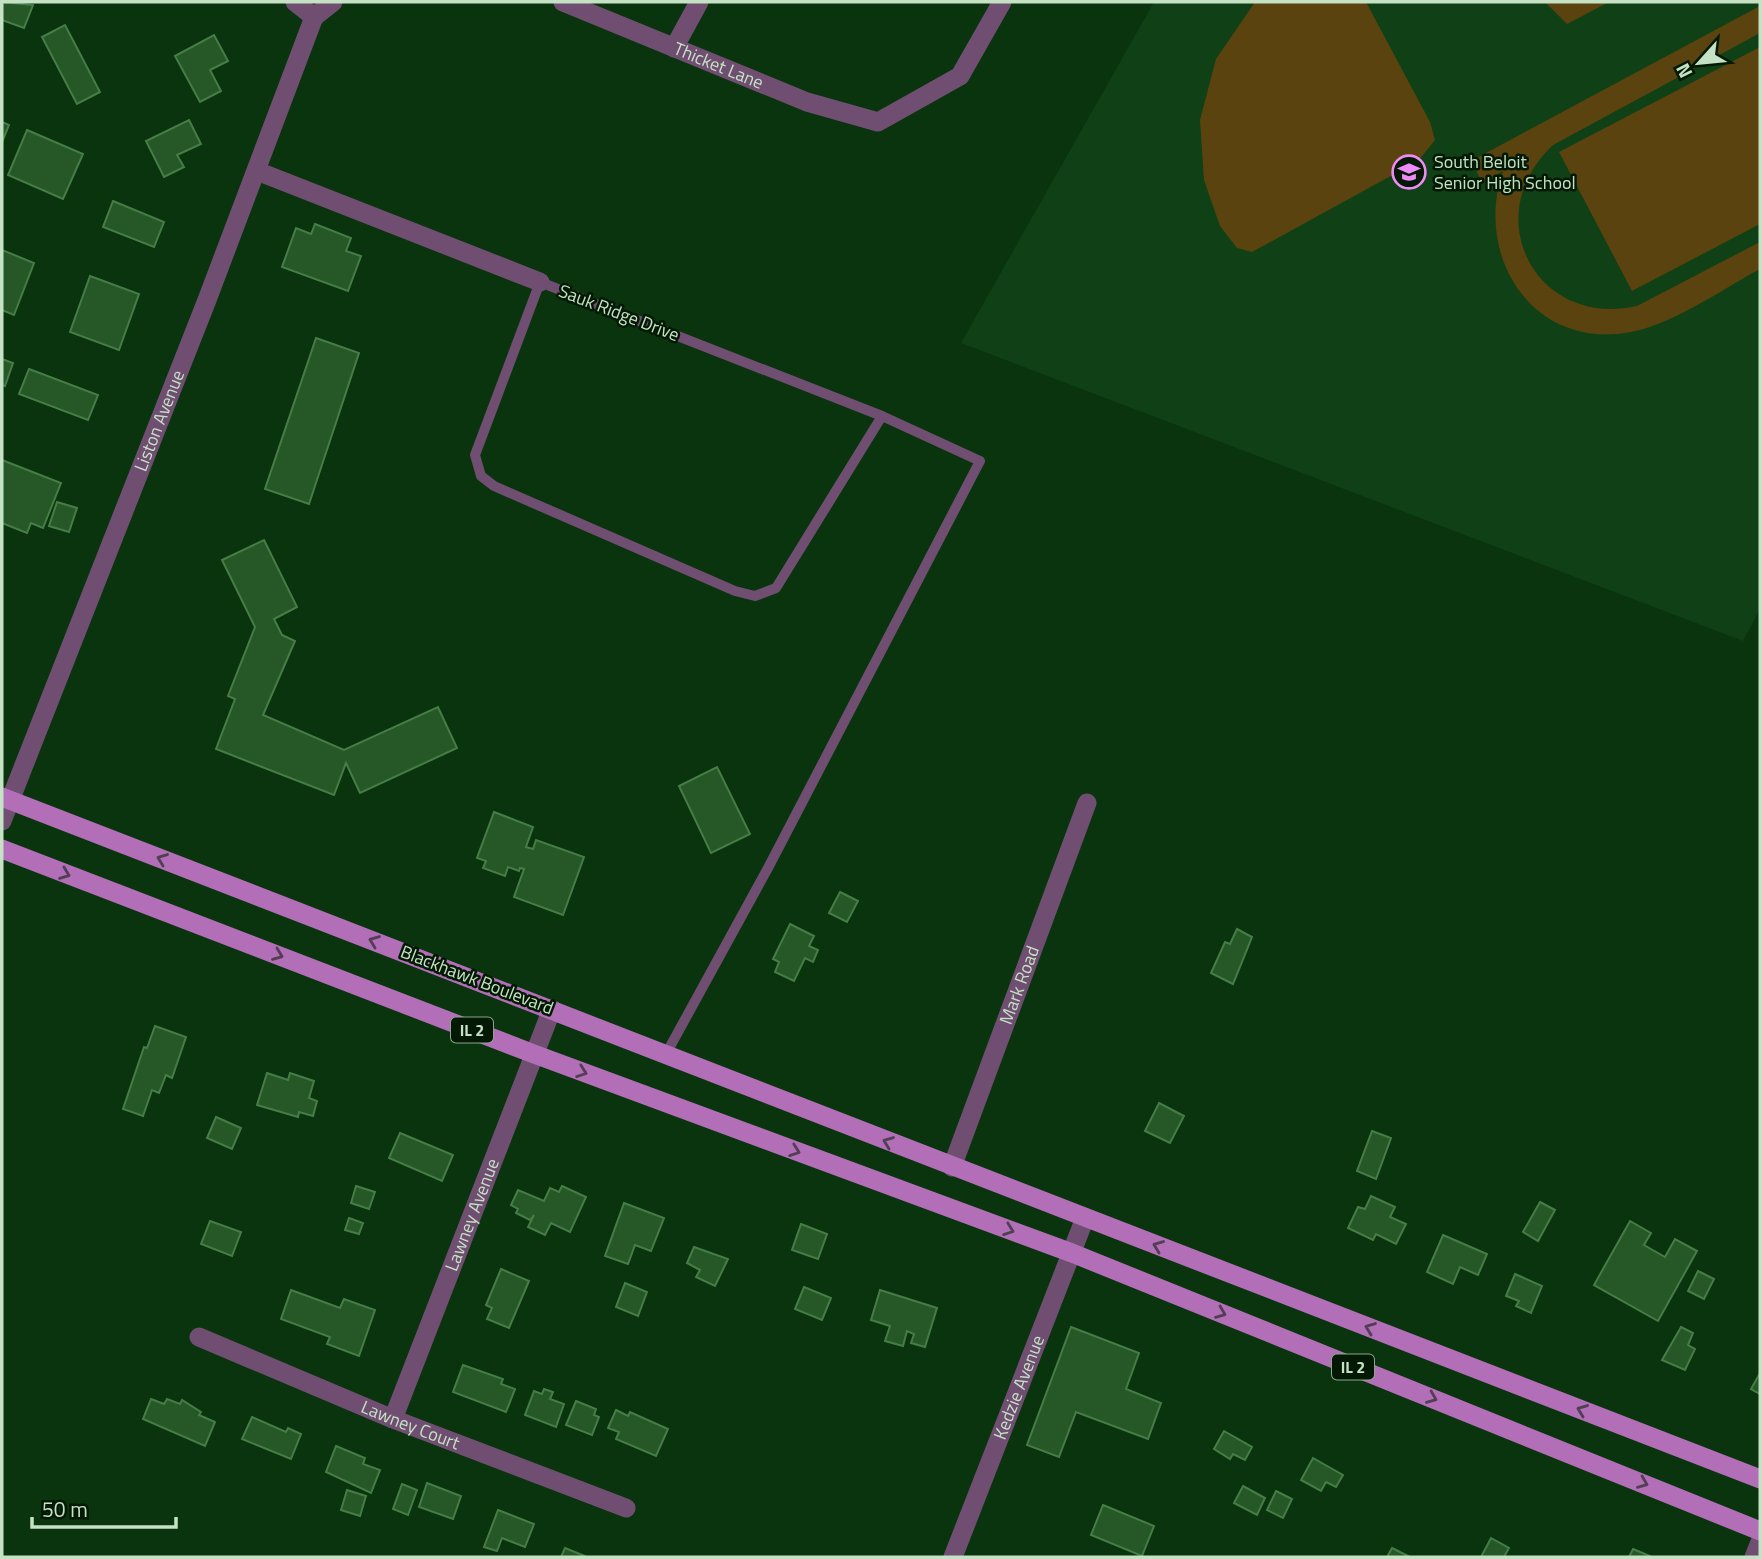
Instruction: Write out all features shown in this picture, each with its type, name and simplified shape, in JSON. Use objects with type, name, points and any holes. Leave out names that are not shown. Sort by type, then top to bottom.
[{"type":"main road","name":"Blackhawk Boulevard","points":[[6,799],[552,1009],[951,1167]]},
{"type":"main road","name":"IL 2","points":[[2,849],[534,1054],[1072,1253],[1760,1531]]},
{"type":"main road","name":"IL 2","points":[[951,1167],[1760,1479]]},
{"type":"street","points":[[295,2],[314,17],[333,2]]},
{"type":"street","name":"Thicket Lane","points":[[563,2],[807,102],[878,122],[960,76],[1002,2]]},
{"type":"street","points":[[674,48],[699,2]]},
{"type":"street","name":"Liston Avenue","points":[[2,821],[6,799],[257,171],[314,17]]},
{"type":"street","name":"Sauk Ridge Drive","points":[[257,171],[540,282]]},
{"type":"street","name":"Mark Road","points":[[951,1167],[1087,803]]},
{"type":"street","name":"Lawney Avenue","points":[[393,1419],[552,1009]]},
{"type":"street","name":"Kedzie Avenue","points":[[953,1557],[1085,1218]]},
{"type":"street","name":"Lawney Court","points":[[198,1337],[393,1419],[626,1508]]},
{"type":"street","points":[[1754,1557],[1760,1542]]},
{"type":"lane","points":[[540,282],[475,455],[481,476],[494,486],[736,591],[755,596],[776,588],[882,416]]},
{"type":"lane","name":"Sauk Ridge Drive","points":[[540,282],[882,416],[980,461],[768,868],[666,1054]]},
{"type":"shaded area","name":"South Beloit Senior High School","points":[[1154,2],[1760,2],[1760,609],[1743,641],[961,343]]},
{"type":"shaded area","points":[[1255,2],[1366,2],[1430,122],[1435,140],[1418,161],[1252,252],[1237,248],[1220,226],[1204,180],[1200,120],[1216,59]]},
{"type":"shaded area","points":[[1545,2],[1609,2],[1567,24]]},
{"type":"shaded area","points":[[1760,6],[1760,33],[1553,145],[1531,173],[1520,203],[1520,233],[1529,261],[1546,284],[1571,301],[1601,309],[1637,306],[1760,242],[1760,269],[1677,316],[1625,333],[1592,334],[1562,325],[1537,310],[1518,289],[1504,263],[1497,234],[1496,203],[1503,171],[1482,182],[1471,161]]},
{"type":"shaded area","points":[[1760,47],[1760,224],[1632,291],[1559,152]]},
{"type":"building","points":[[2,2],[33,5],[24,28],[2,20]]},
{"type":"building","points":[[65,25],[100,92],[77,104],[42,37]]},
{"type":"building","points":[[214,35],[228,61],[210,70],[221,91],[200,102],[175,56]]},
{"type":"building","points":[[189,120],[201,144],[177,155],[184,167],[164,177],[146,141]]},
{"type":"building","points":[[2,122],[9,125],[2,142]]},
{"type":"building","points":[[27,130],[83,154],[63,199],[8,175]]},
{"type":"building","points":[[113,201],[164,222],[154,247],[103,227]]},
{"type":"building","points":[[315,224],[351,238],[346,251],[361,256],[348,291],[282,267],[296,228],[311,234]]},
{"type":"building","points":[[2,250],[34,263],[14,315],[2,310]]},
{"type":"building","points":[[90,276],[139,294],[119,350],[70,332]]},
{"type":"building","points":[[316,338],[359,353],[309,504],[265,489]]},
{"type":"building","points":[[2,359],[13,363],[5,386],[2,385]]},
{"type":"building","points":[[29,369],[98,395],[88,420],[19,394]]},
{"type":"building","points":[[2,460],[61,483],[43,528],[31,523],[27,533],[2,523]]},
{"type":"building","points":[[57,502],[77,508],[69,532],[49,526]]},
{"type":"building","points":[[264,540],[297,607],[274,619],[282,635],[295,641],[263,715],[344,750],[438,707],[457,748],[360,793],[346,763],[334,795],[216,749],[235,699],[228,696],[255,627],[222,560]]},
{"type":"building","points":[[717,767],[750,834],[711,853],[679,786]]},
{"type":"building","points":[[494,812],[533,827],[526,847],[533,849],[536,840],[584,857],[563,915],[514,897],[524,869],[520,868],[519,871],[508,867],[505,876],[483,868],[486,861],[477,858]]},
{"type":"building","points":[[840,892],[858,901],[847,922],[829,913]]},
{"type":"building","points":[[790,924],[814,936],[809,946],[818,950],[813,962],[805,958],[794,981],[775,972],[779,962],[773,959]]},
{"type":"building","points":[[1237,929],[1252,937],[1233,984],[1211,973],[1225,942],[1230,944]]},
{"type":"building","points":[[155,1026],[186,1037],[172,1078],[166,1075],[159,1093],[152,1090],[143,1116],[123,1109],[144,1047],[147,1048]]},
{"type":"building","points":[[267,1073],[288,1080],[290,1073],[314,1081],[309,1098],[317,1101],[313,1116],[299,1112],[298,1117],[257,1105]]},
{"type":"building","points":[[1159,1103],[1184,1116],[1170,1143],[1145,1131]]},
{"type":"building","points":[[216,1117],[241,1128],[232,1149],[207,1138]]},
{"type":"building","points":[[1372,1131],[1391,1138],[1376,1179],[1357,1171]]},
{"type":"building","points":[[400,1133],[453,1155],[442,1181],[389,1158]]},
{"type":"building","points":[[356,1186],[375,1192],[369,1209],[351,1203]]},
{"type":"building","points":[[562,1186],[586,1197],[570,1232],[551,1223],[545,1235],[528,1227],[534,1215],[530,1220],[516,1213],[518,1209],[511,1205],[518,1190],[544,1201],[550,1188],[559,1192]]},
{"type":"building","points":[[1371,1196],[1395,1207],[1390,1217],[1406,1224],[1396,1244],[1376,1234],[1373,1240],[1348,1228],[1358,1207],[1365,1209]]},
{"type":"building","points":[[1540,1202],[1555,1210],[1538,1241],[1523,1232]]},
{"type":"building","points":[[624,1203],[664,1218],[651,1251],[635,1245],[628,1264],[605,1256]]},
{"type":"building","points":[[349,1218],[363,1223],[359,1234],[345,1230]]},
{"type":"building","points":[[210,1221],[241,1232],[232,1256],[201,1244]]},
{"type":"building","points":[[1630,1221],[1651,1233],[1644,1245],[1665,1257],[1675,1239],[1697,1251],[1658,1321],[1594,1285]]},
{"type":"building","points":[[801,1224],[827,1234],[818,1259],[792,1250]]},
{"type":"building","points":[[1443,1235],[1487,1254],[1478,1275],[1460,1267],[1453,1284],[1427,1272]]},
{"type":"building","points":[[694,1247],[728,1259],[715,1286],[696,1277],[700,1270],[687,1263]]},
{"type":"building","points":[[501,1269],[529,1281],[509,1328],[487,1319],[492,1308],[486,1305]]},
{"type":"building","points":[[1698,1271],[1714,1279],[1704,1299],[1688,1291]]},
{"type":"building","points":[[1515,1274],[1542,1286],[1531,1313],[1516,1306],[1519,1301],[1506,1296]]},
{"type":"building","points":[[625,1283],[647,1292],[638,1316],[616,1307]]},
{"type":"building","points":[[804,1287],[831,1298],[822,1320],[795,1309]]},
{"type":"building","points":[[291,1290],[340,1308],[344,1299],[375,1310],[359,1356],[327,1344],[330,1337],[281,1319]]},
{"type":"building","points":[[880,1290],[937,1308],[925,1347],[911,1343],[914,1334],[907,1331],[903,1346],[885,1341],[890,1326],[871,1320]]},
{"type":"building","points":[[1071,1327],[1139,1353],[1126,1389],[1161,1403],[1148,1439],[1076,1412],[1059,1457],[1027,1445]]},
{"type":"building","points":[[1681,1327],[1693,1333],[1688,1345],[1695,1349],[1685,1370],[1662,1360]]},
{"type":"building","points":[[463,1365],[503,1379],[501,1384],[515,1389],[506,1412],[453,1392]]},
{"type":"building","points":[[1760,1373],[1760,1394],[1751,1389]]},
{"type":"building","points":[[544,1389],[553,1392],[550,1399],[564,1404],[556,1427],[525,1415],[534,1391],[542,1394]]},
{"type":"building","points":[[151,1399],[164,1404],[167,1399],[180,1404],[182,1400],[201,1412],[199,1415],[215,1422],[205,1446],[143,1419]]},
{"type":"building","points":[[576,1401],[596,1409],[594,1415],[599,1417],[592,1435],[566,1425]]},
{"type":"building","points":[[616,1410],[628,1416],[630,1412],[668,1429],[656,1456],[616,1439],[619,1432],[608,1428]]},
{"type":"building","points":[[252,1417],[286,1432],[288,1428],[301,1434],[291,1459],[242,1439]]},
{"type":"building","points":[[1224,1431],[1252,1447],[1245,1460],[1233,1454],[1230,1459],[1214,1449]]},
{"type":"building","points":[[336,1446],[365,1458],[363,1464],[380,1470],[371,1493],[326,1472]]},
{"type":"building","points":[[1313,1458],[1343,1475],[1336,1487],[1326,1482],[1321,1491],[1301,1480]]},
{"type":"building","points":[[427,1483],[461,1496],[453,1519],[419,1507]]},
{"type":"building","points":[[402,1484],[417,1490],[408,1515],[393,1509]]},
{"type":"building","points":[[1243,1486],[1265,1498],[1257,1515],[1234,1503]]},
{"type":"building","points":[[347,1490],[366,1496],[360,1516],[341,1510]]},
{"type":"building","points":[[1276,1491],[1292,1499],[1283,1518],[1267,1510]]},
{"type":"building","points":[[1103,1505],[1154,1526],[1142,1556],[1091,1535]]},
{"type":"building","points":[[498,1510],[534,1524],[525,1547],[502,1538],[497,1551],[484,1547]]},
{"type":"building","points":[[1491,1538],[1509,1548],[1504,1557],[1481,1557]]},
{"type":"building","points":[[565,1548],[587,1557],[561,1557]]},
{"type":"building","points":[[1392,1548],[1410,1557],[1387,1557]]},
{"type":"building","points":[[1633,1549],[1652,1557],[1629,1557]]},
{"type":"place","name":"South Beloit Senior High School","points":[[1409,172]]}]
